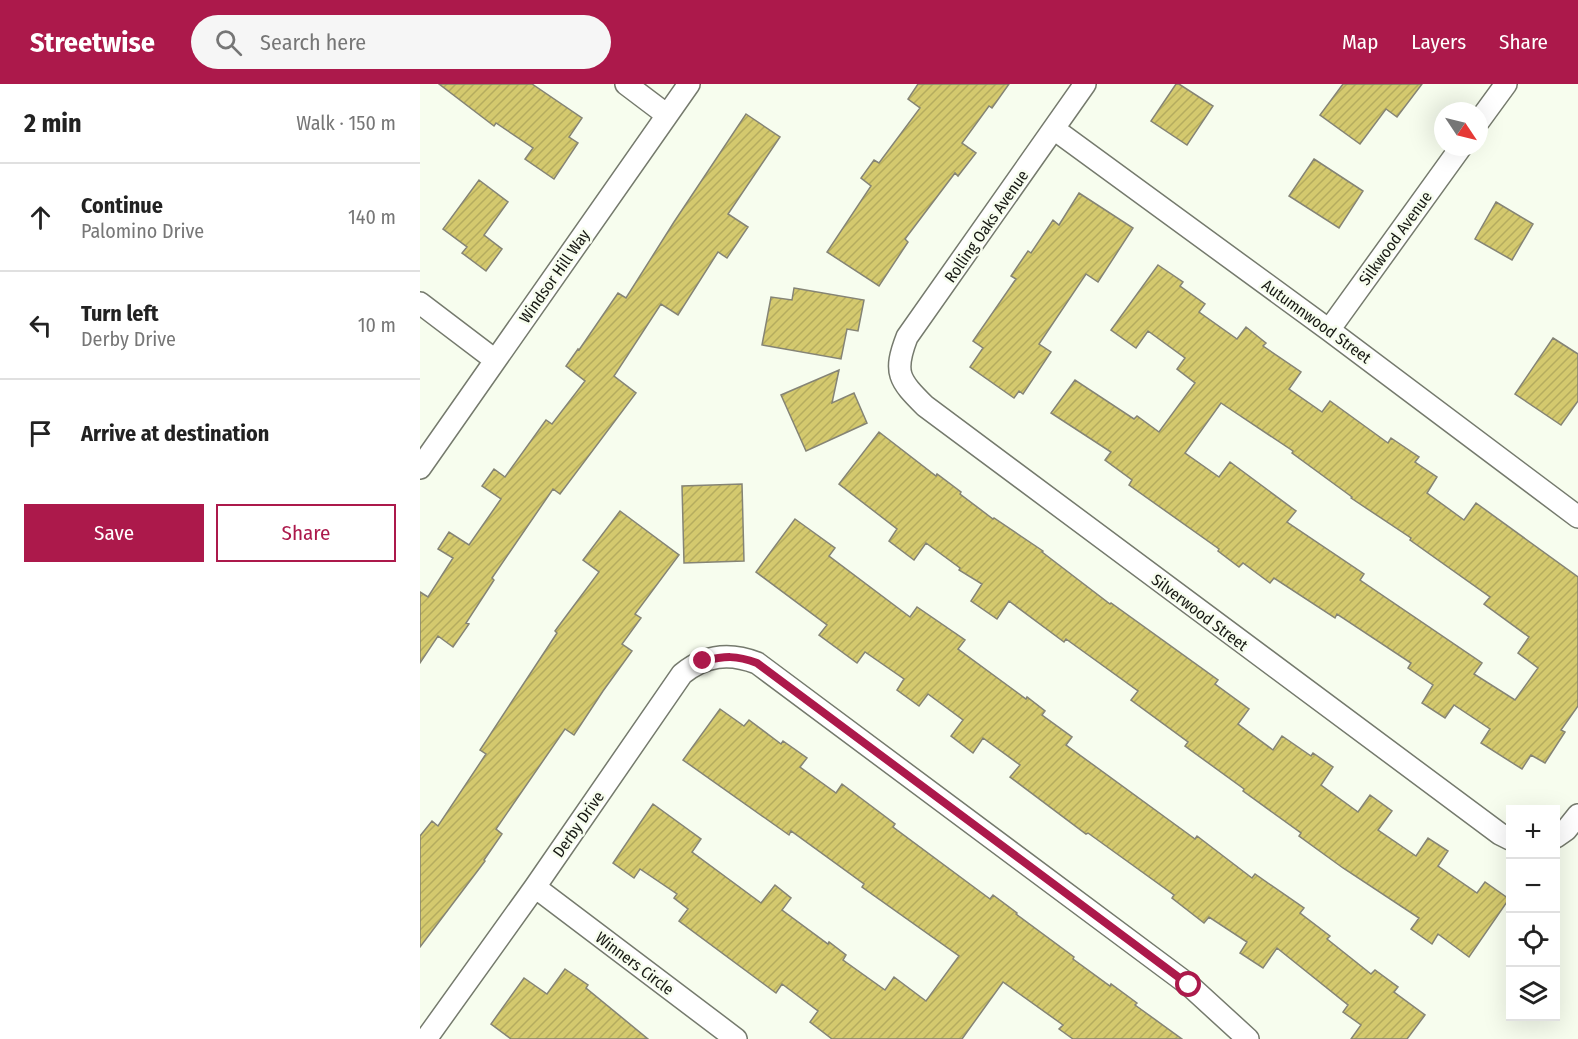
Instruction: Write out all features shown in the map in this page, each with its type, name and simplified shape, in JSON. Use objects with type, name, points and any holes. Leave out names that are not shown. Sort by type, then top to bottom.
[{"type":"street","points":[[626,84],[667,115]]},
{"type":"street","name":"Windsor Hill Way","points":[[420,468],[689,84]]},
{"type":"street","name":"Rolling Oaks Avenue","points":[[899,374],[900,361],[907,338],[1085,84]]},
{"type":"street","points":[[1488,109],[1506,84]]},
{"type":"street","name":"Autumnwood Street","points":[[1054,129],[1329,330],[1578,517]]},
{"type":"street","name":"Silkwood Avenue","points":[[1329,330],[1455,156]]},
{"type":"street","points":[[420,303],[495,360]]},
{"type":"street","name":"Silverwood Street","points":[[899,374],[907,387],[925,406],[1506,837]]},
{"type":"street","name":"Derby Drive","points":[[426,1039],[535,887],[682,674],[703,661],[731,656],[757,663],[1189,985],[1248,1039]]},
{"type":"street","points":[[1560,834],[1575,818]]},
{"type":"street","name":"Winners Circle","points":[[535,887],[736,1039]]},
{"type":"building","points":[[439,84],[532,84],[582,118],[569,137],[578,143],[554,179],[525,159],[533,148],[496,123],[494,126]]},
{"type":"building","points":[[918,84],[1009,84],[992,108],[989,106],[962,143],[976,153],[958,176],[955,173],[905,239],[908,242],[879,286],[827,252],[871,186],[861,178],[874,160],[879,163],[920,108],[908,99]]},
{"type":"building","points":[[1176,84],[1213,106],[1187,145],[1151,121]]},
{"type":"building","points":[[1343,84],[1422,84],[1397,117],[1386,109],[1360,144],[1320,115]]},
{"type":"building","points":[[746,114],[780,137],[728,214],[748,227],[727,258],[718,252],[678,315],[661,304],[614,376],[636,393],[560,494],[553,489],[492,578],[494,580],[453,647],[438,636],[420,663],[420,592],[428,597],[453,558],[438,549],[449,532],[469,545],[501,499],[482,486],[494,469],[505,477],[546,420],[552,424],[585,381],[566,366],[618,293],[626,298]]},
{"type":"building","points":[[1314,159],[1363,191],[1339,228],[1289,196]]},
{"type":"building","points":[[479,180],[508,202],[484,235],[502,249],[486,271],[462,253],[467,247],[443,229]]},
{"type":"building","points":[[1079,193],[1133,228],[1098,282],[1086,274],[1039,344],[1051,352],[1023,394],[1019,391],[1014,398],[970,367],[983,348],[973,341],[1016,279],[1011,276],[1028,251],[1031,253],[1053,220],[1059,225]]},
{"type":"building","points":[[1496,202],[1533,224],[1512,260],[1475,239]]},
{"type":"building","points":[[1158,265],[1183,282],[1180,286],[1205,304],[1199,312],[1237,339],[1246,327],[1266,343],[1263,346],[1301,372],[1289,389],[1322,412],[1330,401],[1388,443],[1391,438],[1419,457],[1415,462],[1437,477],[1427,493],[1464,520],[1476,503],[1578,577],[1578,706],[1561,730],[1565,732],[1545,763],[1531,755],[1522,769],[1481,743],[1490,729],[1454,705],[1445,718],[1422,703],[1433,685],[1408,668],[1411,663],[1337,614],[1335,618],[1274,578],[1270,583],[1243,563],[1239,567],[1218,551],[1219,549],[1129,485],[1132,480],[1105,460],[1111,452],[1051,413],[1075,380],[1134,419],[1137,416],[1159,432],[1195,383],[1177,369],[1185,358],[1148,331],[1136,348],[1111,330]],"holes":[[[1221,403],[1293,451],[1292,453],[1351,498],[1411,538],[1410,540],[1490,597],[1484,604],[1529,637],[1518,653],[1538,668],[1515,700],[1474,674],[1482,663],[1360,580],[1364,574],[1287,522],[1296,511],[1230,462],[1219,477],[1185,453]]]},
{"type":"building","points":[[794,288],[864,300],[858,331],[847,329],[841,359],[762,345],[771,297],[792,300]]},
{"type":"building","points":[[1553,338],[1578,354],[1578,401],[1561,425],[1515,394]]},
{"type":"building","points":[[839,370],[832,403],[854,393],[867,423],[806,451],[781,395]]},
{"type":"building","points":[[879,432],[936,476],[937,474],[961,492],[960,494],[993,519],[1043,551],[1110,604],[1218,680],[1215,684],[1249,709],[1238,724],[1273,750],[1282,736],[1311,756],[1313,753],[1333,767],[1321,785],[1358,812],[1370,795],[1392,811],[1378,830],[1416,856],[1428,838],[1448,851],[1438,866],[1477,893],[1485,882],[1506,897],[1506,903],[1469,957],[1438,934],[1432,944],[1411,929],[1419,918],[1299,836],[1301,833],[1185,746],[1188,742],[1131,700],[1138,691],[1066,639],[1064,642],[1009,601],[997,619],[971,601],[982,584],[959,570],[960,568],[926,543],[914,560],[889,541],[897,529],[839,484]]},
{"type":"building","points":[[742,484],[744,561],[684,563],[682,486]]},
{"type":"building","points":[[620,511],[679,555],[635,614],[641,618],[622,644],[632,651],[574,735],[565,729],[496,829],[502,834],[485,861],[420,947],[420,836],[432,821],[438,826],[486,754],[480,750],[557,633],[555,631],[599,572],[583,560]]},
{"type":"building","points":[[795,519],[835,548],[829,556],[910,617],[917,607],[965,640],[958,649],[1045,711],[1042,715],[1072,737],[1066,745],[1195,839],[1197,836],[1252,878],[1255,874],[1304,908],[1300,913],[1330,936],[1327,939],[1371,974],[1375,970],[1398,987],[1394,992],[1425,1015],[1407,1039],[1351,1039],[1361,1025],[1343,1012],[1348,1005],[1277,948],[1263,968],[1240,953],[1247,942],[1209,917],[1204,923],[1172,898],[1174,895],[1088,833],[1086,834],[1010,777],[1020,765],[983,738],[973,753],[951,736],[963,720],[928,694],[919,706],[897,690],[904,679],[865,652],[857,663],[819,635],[827,625],[756,572]]},
{"type":"building","points":[[720,709],[744,726],[749,720],[781,744],[783,741],[807,758],[800,767],[836,793],[842,784],[895,824],[893,827],[990,899],[993,895],[1074,957],[1073,959],[1137,1003],[1135,1005],[1182,1039],[1073,1039],[1059,1029],[1063,1025],[1003,982],[962,1039],[832,1039],[810,1022],[818,1011],[782,984],[776,993],[679,921],[688,909],[674,898],[677,894],[640,869],[634,878],[613,863],[653,804],[701,839],[692,852],[761,903],[775,885],[791,898],[782,910],[846,955],[843,960],[885,990],[894,977],[926,1001],[959,956],[862,887],[864,884],[791,831],[789,835],[683,760]]},
{"type":"building","points":[[565,969],[588,985],[586,988],[648,1039],[511,1039],[491,1024],[524,978],[547,994]]},
{"type":"route","points":[[703,661],[731,656],[757,663],[1189,985]]}]
